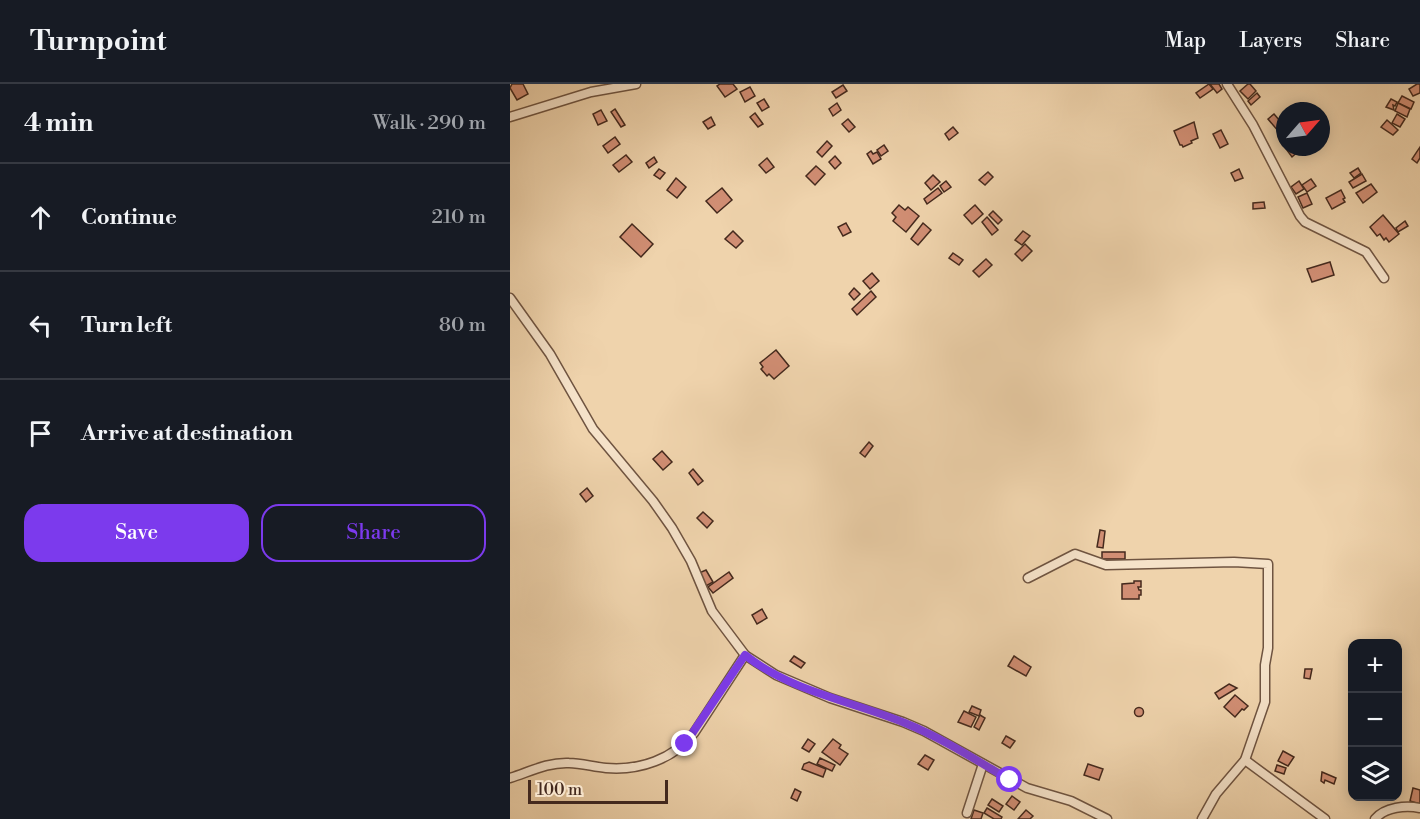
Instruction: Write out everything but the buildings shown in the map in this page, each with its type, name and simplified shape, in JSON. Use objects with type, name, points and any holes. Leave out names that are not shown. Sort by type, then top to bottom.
[{"type":"street","points":[[510,117],[591,92],[636,84]]},
{"type":"street","points":[[1227,84],[1253,125],[1300,216],[1305,222],[1366,252],[1384,278]]},
{"type":"street","points":[[510,298],[550,354],[593,429],[653,501],[672,528],[691,561],[712,611],[745,655],[776,675],[830,698],[913,727],[1027,788],[1071,801],[1107,819]]},
{"type":"street","points":[[1028,578],[1075,554],[1106,565],[1234,561],[1268,564],[1268,648],[1265,665],[1265,702],[1245,760],[1215,794],[1202,819]]},
{"type":"street","points":[[510,778],[535,768],[568,762],[609,768],[653,762],[674,753],[694,733],[745,655]]},
{"type":"street","points":[[1245,760],[1325,819]]},
{"type":"street","points":[[967,813],[983,764]]},
{"type":"street","points":[[1375,819],[1379,814],[1392,809],[1420,808]]},
{"type":"route","points":[[685,744],[727,685],[745,655],[776,675],[801,686],[924,731],[1010,780]]}]
